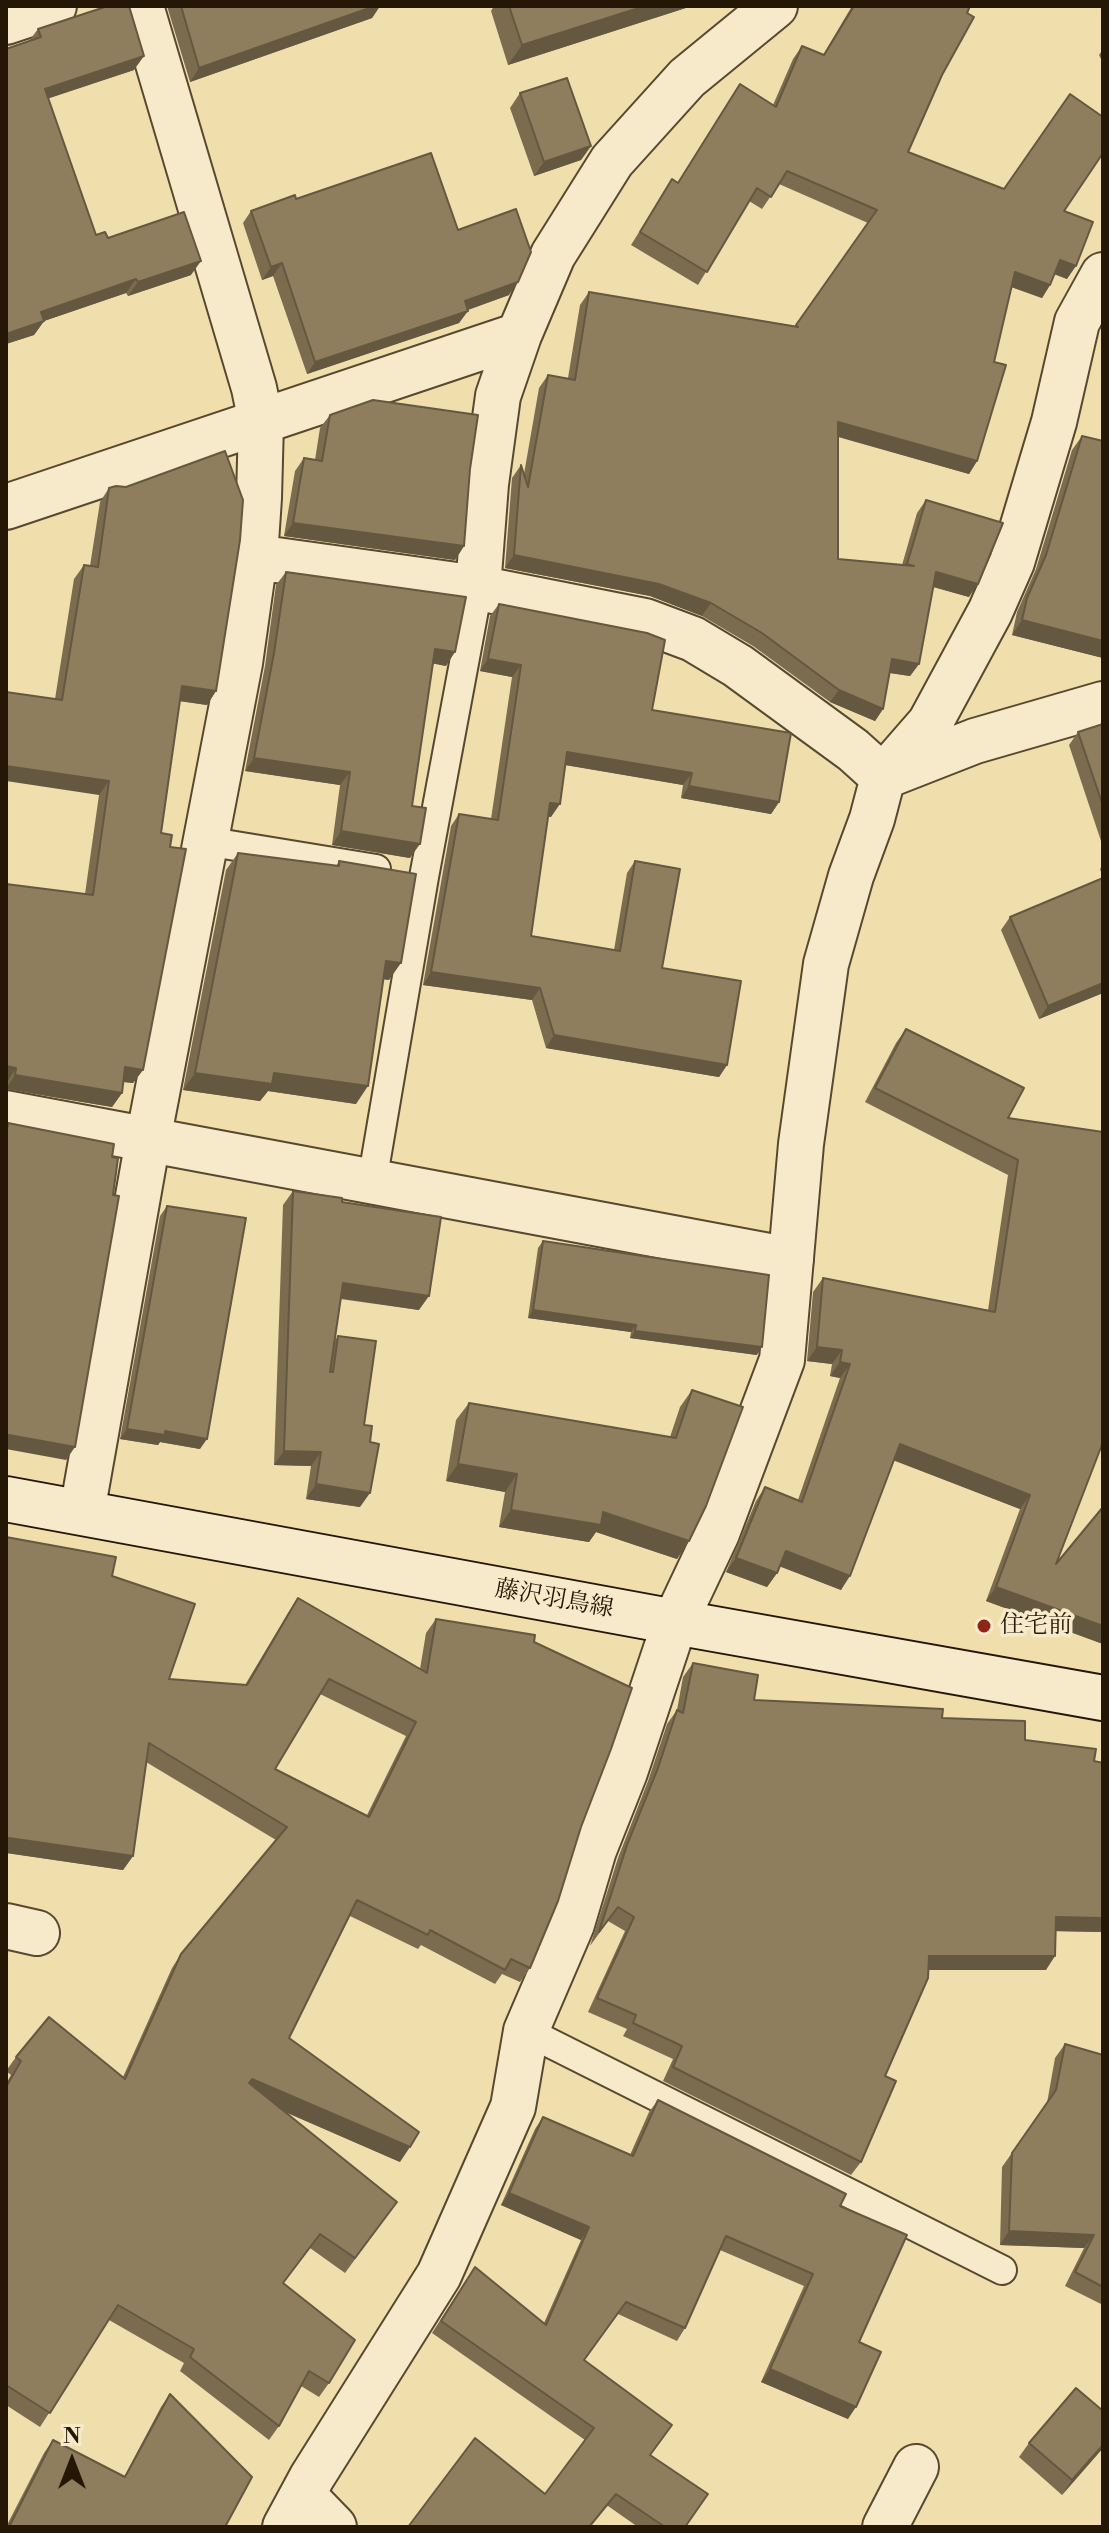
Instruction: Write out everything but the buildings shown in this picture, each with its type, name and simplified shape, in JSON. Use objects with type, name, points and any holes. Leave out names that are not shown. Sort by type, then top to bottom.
[{"type":"street","points":[[6,22],[54,6]]},
{"type":"street","points":[[82,1512],[148,1140],[240,663],[255,557],[261,422],[254,388],[141,6]]},
{"type":"street","points":[[478,588],[486,484],[498,396],[519,335],[553,255],[612,161],[687,78],[775,6]]},
{"type":"street","points":[[334,2527],[294,2511],[339,2433],[439,2275],[513,2107],[526,2031],[572,1924],[594,1850],[625,1772],[675,1622],[717,1533],[782,1360],[801,1144],[826,964],[851,876],[872,819],[883,777],[930,723],[996,600],[1012,562],[1054,422],[1077,322],[1103,275]]},
{"type":"street","points":[[6,507],[519,335]]},
{"type":"street","points":[[255,557],[478,588],[645,621],[693,639],[738,666],[841,740],[883,777]]},
{"type":"street","points":[[883,777],[975,741],[1103,704]]},
{"type":"street","points":[[6,1113],[791,1260]]},
{"type":"street","name":"藤沢羽鳥線","points":[[6,1499],[1103,1698]]},
{"type":"street","points":[[885,2527],[916,2467]]},
{"type":"lane","points":[[372,1182],[478,588]]},
{"type":"lane","points":[[205,841],[424,877]]},
{"type":"lane","points":[[526,2031],[1002,2270]]},
{"type":"place","name":"住宅前","points":[[984,1626]]}]
